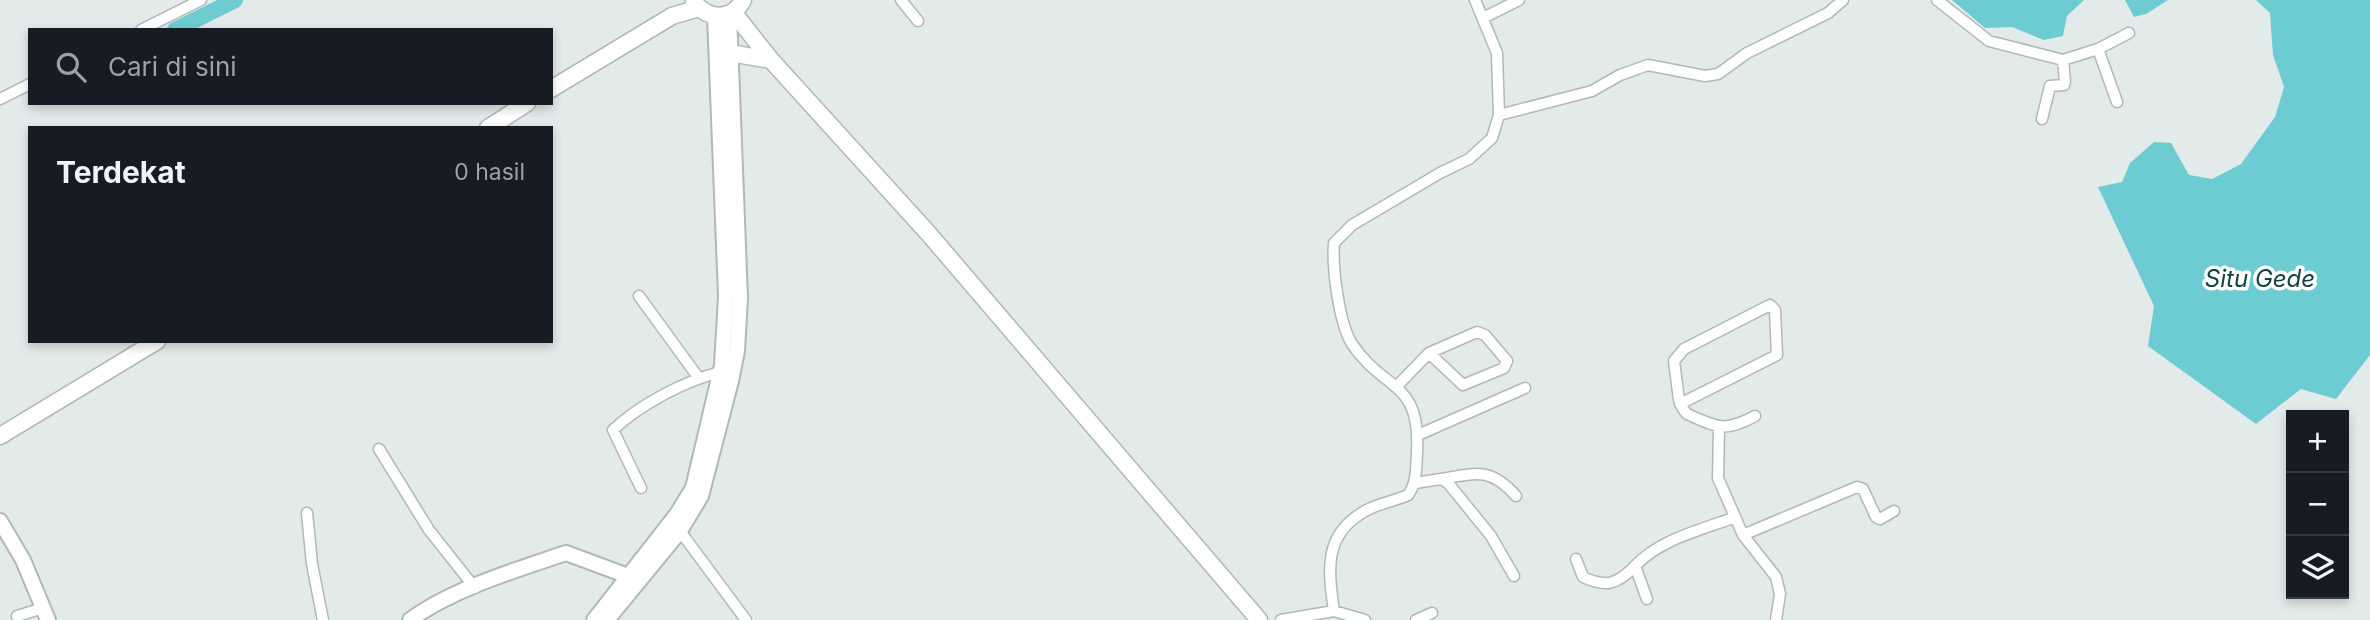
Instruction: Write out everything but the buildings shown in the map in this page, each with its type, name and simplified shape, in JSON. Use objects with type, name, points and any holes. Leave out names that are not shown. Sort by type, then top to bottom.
[{"type":"main road","points":[[672,16],[684,0]]},
{"type":"main road","points":[[553,88],[696,4],[733,9],[771,60],[928,233],[1259,620]]},
{"type":"main road","points":[[730,53],[771,60]]},
{"type":"main road","points":[[491,126],[524,105]]},
{"type":"main road","points":[[0,436],[154,343]]},
{"type":"street","points":[[145,28],[201,0]]},
{"type":"street","points":[[901,0],[918,20]]},
{"type":"street","points":[[1334,611],[1328,565],[1332,547],[1356,517],[1367,509],[1408,495],[1415,483],[1418,435],[1415,410],[1397,386],[1372,365],[1351,342],[1334,272],[1334,243],[1352,225],[1469,159],[1485,147],[1494,132],[1499,115],[1497,53],[1475,0]]},
{"type":"street","points":[[1483,18],[1519,0]]},
{"type":"street","points":[[1499,115],[1592,91],[1620,75],[1648,65],[1704,76],[1718,74],[1746,53],[1828,13],[1843,0]]},
{"type":"street","points":[[1937,0],[1989,41],[2063,60],[2098,49],[2129,33]]},
{"type":"street","points":[[602,618],[628,576],[677,514],[692,488],[714,430],[737,351],[733,297],[730,53],[733,9]]},
{"type":"street","points":[[602,618],[680,531],[701,496],[714,430],[733,297],[733,9]]},
{"type":"street","points":[[2098,49],[2117,102]]},
{"type":"street","points":[[2042,120],[2050,86],[2061,86],[2065,82],[2063,60]]},
{"type":"street","points":[[0,99],[28,85]]},
{"type":"street","points":[[639,296],[698,377]]},
{"type":"street","points":[[1680,404],[1777,355],[1773,306],[1767,305],[1679,353],[1674,361],[1680,404],[1686,414],[1719,428],[1739,425],[1755,416]]},
{"type":"street","points":[[1397,386],[1429,353],[1477,332],[1485,335],[1507,361],[1504,368],[1463,384],[1429,353]]},
{"type":"street","points":[[641,488],[613,430],[670,391],[698,377],[721,372]]},
{"type":"street","points":[[1418,435],[1525,388]]},
{"type":"street","points":[[1719,428],[1716,470],[1733,518],[1776,577],[1780,594],[1776,620]]},
{"type":"street","points":[[379,449],[429,530],[475,588]]},
{"type":"street","points":[[1415,483],[1489,474],[1505,484],[1516,496]]},
{"type":"street","points":[[1441,479],[1461,496],[1491,536],[1514,576]]},
{"type":"street","points":[[1743,535],[1857,486],[1863,489],[1876,517],[1880,519],[1894,511]]},
{"type":"street","points":[[307,513],[323,620]]},
{"type":"street","points":[[1576,559],[1583,577],[1597,584],[1611,584],[1622,579],[1643,557],[1665,545],[1733,518]]},
{"type":"street","points":[[0,521],[23,560],[46,614],[18,616]]},
{"type":"street","points":[[680,531],[746,620]]},
{"type":"street","points":[[410,620],[423,611],[475,588],[566,553],[628,576]]},
{"type":"street","points":[[1634,566],[1647,599]]},
{"type":"street","points":[[1280,620],[1334,611],[1365,620]]},
{"type":"street","points":[[1416,620],[1432,613]]},
{"type":"water","points":[[1952,0],[2084,0],[2067,16],[2063,36],[2044,40],[2012,27],[1985,28]]},
{"type":"water","points":[[2125,0],[2168,0],[2146,14],[2134,17]]},
{"type":"water","name":"Situ Gede","points":[[2256,0],[2370,0],[2370,355],[2336,399],[2301,389],[2256,424],[2148,346],[2154,306],[2098,187],[2122,182],[2130,163],[2154,142],[2171,143],[2189,175],[2212,179],[2241,164],[2275,117],[2284,87],[2273,55],[2270,13]]},
{"type":"waterway","points":[[179,28],[235,0]]}]
